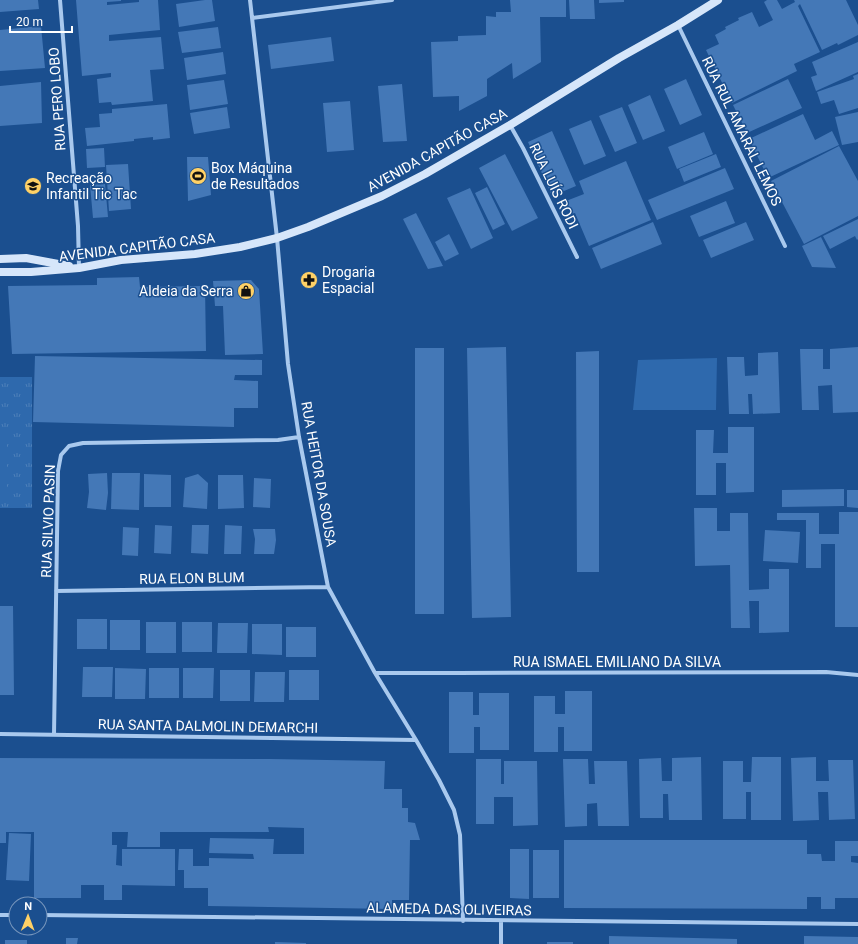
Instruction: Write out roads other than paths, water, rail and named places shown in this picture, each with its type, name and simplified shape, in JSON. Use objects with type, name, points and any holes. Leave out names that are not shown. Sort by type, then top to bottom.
[{"type":"main road","name":"AVENIDA CAPITÃO CASA","points":[[0,272],[31,272],[80,268],[121,260],[195,254],[240,247],[277,238],[336,216],[382,196],[425,174],[510,126],[619,58],[678,25],[718,0]]},
{"type":"main road","points":[[0,258],[26,258],[80,268]]},
{"type":"street","name":"RUA PERO LOBO","points":[[60,0],[80,268]]},
{"type":"street","name":"RUA HEITOR DA SOUSA","points":[[250,0],[277,238],[288,364],[299,437],[328,587],[375,673],[439,780],[454,810],[460,835],[463,921]]},
{"type":"street","points":[[252,18],[392,0]]},
{"type":"street","name":"RUA RUL AMARAL LEMOS","points":[[678,25],[785,246]]},
{"type":"street","name":"RUA LUÍS RODI","points":[[510,126],[523,148],[577,257]]},
{"type":"street","name":"RUA SILVIO PASIN","points":[[54,735],[58,471],[61,455],[69,446],[83,443],[278,440],[299,437]]},
{"type":"street","name":"RUA ELON BLUM","points":[[56,592],[328,587]]},
{"type":"street","name":"RUA ISMAEL EMILIANO DA SILVA","points":[[375,673],[826,672],[858,676]]},
{"type":"street","name":"RUA SANTA DALMOLIN DEMARCHI","points":[[0,734],[416,740]]},
{"type":"street","name":"ALAMEDA DAS OLIVEIRAS","points":[[48,916],[858,924]]},
{"type":"street","points":[[501,921],[501,944]]},
{"type":"place","name":"Box Máquina de Resultados","points":[[198,176]]},
{"type":"place","name":"Recreação Infantil Tic Tac","points":[[33,186]]},
{"type":"place","name":"Drogaria Espacial","points":[[309,280]]},
{"type":"place","name":"Aldeia da Serra","points":[[246,291]]}]
